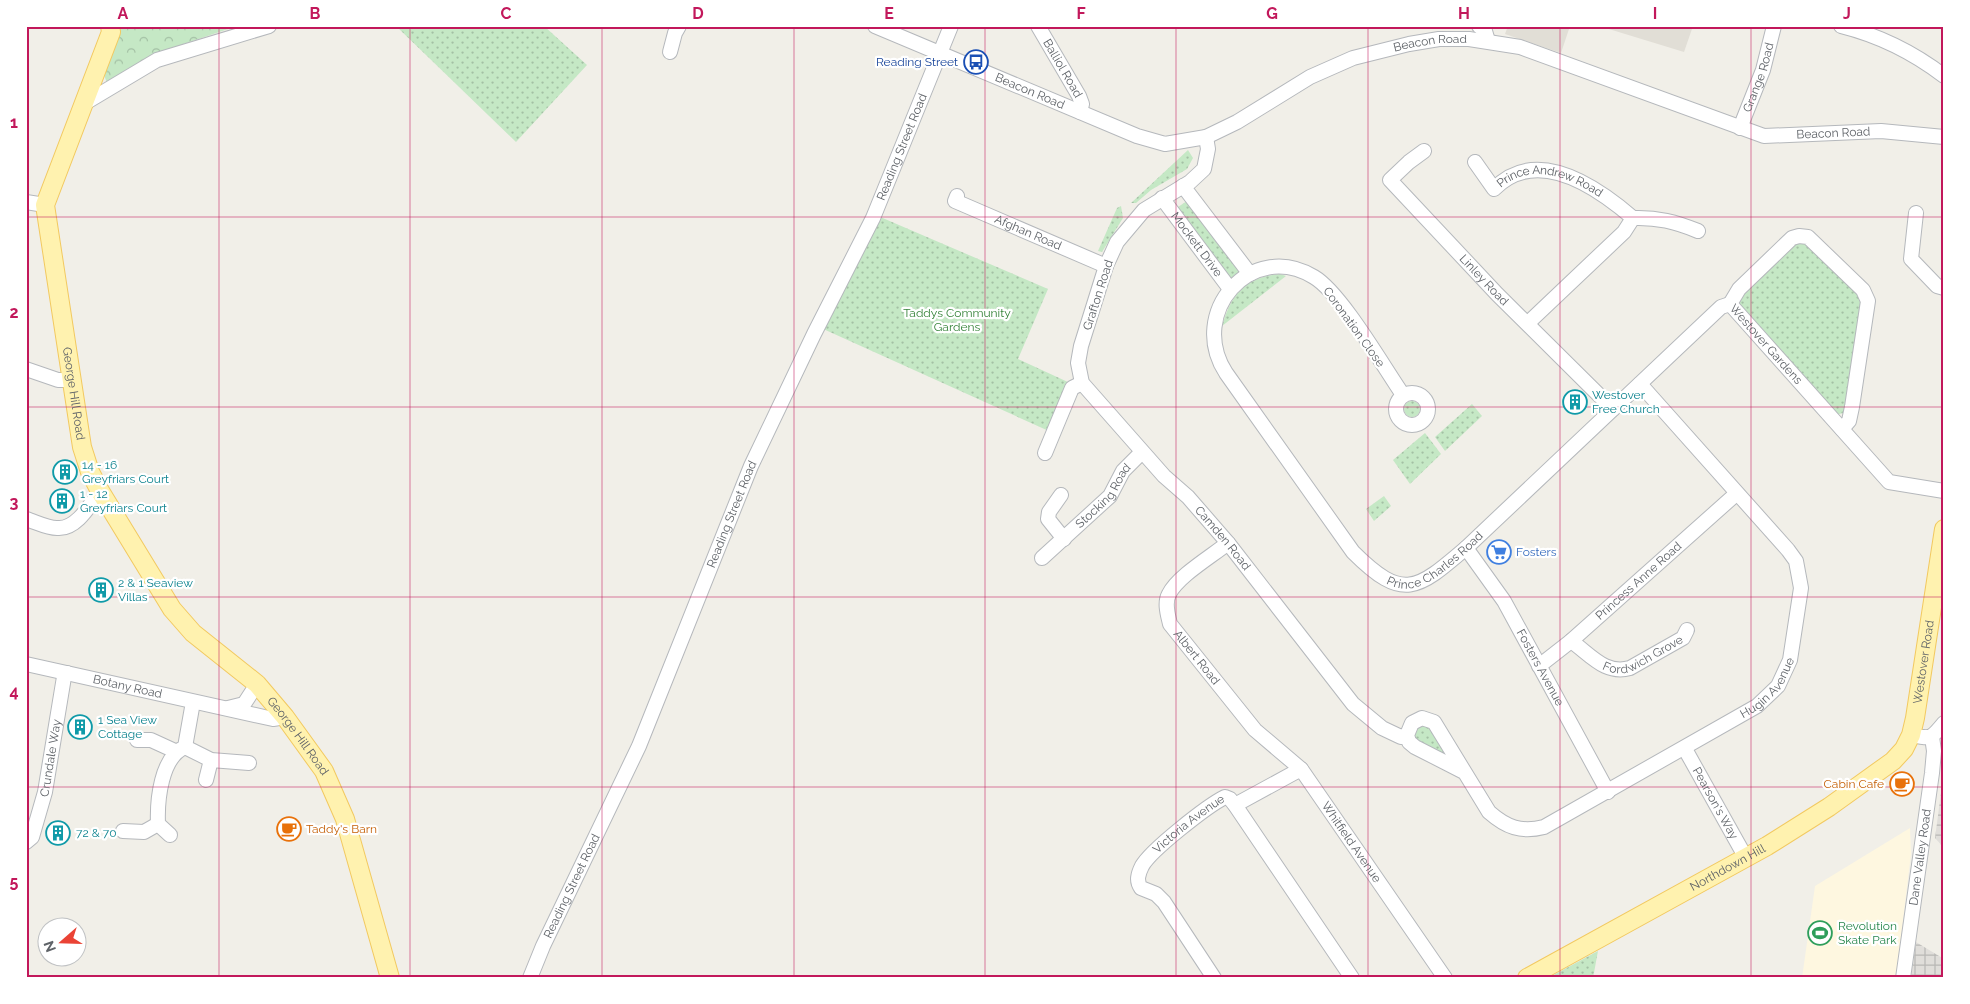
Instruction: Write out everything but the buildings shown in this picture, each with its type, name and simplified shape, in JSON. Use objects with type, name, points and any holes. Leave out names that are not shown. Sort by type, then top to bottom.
[{"type":"main road","points":[[45,204],[86,103],[110,32],[110,26]]},
{"type":"main road","name":"George Hill Road","points":[[45,204],[82,447],[90,472],[172,609],[193,633],[257,684],[308,746],[335,794],[345,819],[390,978]]},
{"type":"main road","name":"Westover Road","points":[[1911,735],[1944,529]]},
{"type":"main road","name":"Northdown Hill","points":[[1528,978],[1794,830],[1882,770],[1904,749],[1911,735]]},
{"type":"street","points":[[86,103],[157,60],[269,26]]},
{"type":"street","points":[[670,52],[674,33],[679,26]]},
{"type":"street","name":"Beacon Road","points":[[875,26],[1151,141],[1178,143],[1206,137],[1237,122],[1310,77],[1353,58],[1374,51],[1439,39],[1488,41],[1520,47],[1764,136],[1780,137],[1881,131],[1944,137]]},
{"type":"street","points":[[942,53],[951,26]]},
{"type":"street","name":"Balliol Road","points":[[1038,26],[1079,96],[1082,104],[1080,112]]},
{"type":"street","points":[[1479,26],[1485,31],[1488,41]]},
{"type":"street","name":"Grange Road","points":[[1740,128],[1763,70],[1774,26]]},
{"type":"street","points":[[1841,26],[1884,41],[1931,66],[1944,76]]},
{"type":"street","name":"Reading Street Road","points":[[530,978],[543,946],[638,746],[751,466],[814,334],[874,218],[942,53]]},
{"type":"street","name":"Grafton Road","points":[[1082,383],[1078,363],[1081,346],[1106,266],[1117,242],[1132,223],[1162,198],[1184,186],[1204,169],[1208,149],[1206,137]]},
{"type":"street","name":"Linley Road","points":[[1424,151],[1390,180],[1497,294],[1613,409]]},
{"type":"street","name":"Prince Andrew Road","points":[[1475,162],[1494,189],[1505,178],[1521,172],[1534,171],[1568,176],[1603,193],[1633,218]]},
{"type":"street","name":"Mockett Drive","points":[[1184,186],[1240,282]]},
{"type":"street","name":"Afghan Road","points":[[957,196],[955,201],[1106,266]]},
{"type":"street","name":"Mockett Drive","points":[[1162,198],[1240,282]]},
{"type":"street","points":[[26,202],[45,204]]},
{"type":"street","points":[[1916,213],[1918,232],[1911,259],[1937,286],[1944,288]]},
{"type":"street","points":[[1528,323],[1624,232],[1633,218],[1650,217],[1676,222],[1698,231]]},
{"type":"street","name":"Westover Gardens","points":[[1842,429],[1849,421],[1852,407],[1868,301],[1863,290],[1808,238],[1799,236],[1792,238],[1739,289],[1730,304],[1889,482],[1944,491]]},
{"type":"street","name":"Coronation Close","points":[[1240,282],[1270,268],[1288,268],[1306,273],[1321,282],[1364,337],[1403,395]]},
{"type":"street","name":"Prince Charles Road","points":[[1240,282],[1220,304],[1213,331],[1215,349],[1221,366],[1353,552],[1370,569],[1385,580],[1397,584],[1413,584],[1432,577],[1466,548],[1721,307],[1730,304]]},
{"type":"street","points":[[26,369],[58,380],[72,380]]},
{"type":"street","points":[[1045,453],[1072,388],[1082,383]]},
{"type":"street","name":"Camden Road","points":[[1082,383],[1142,452],[1164,476],[1188,497],[1228,543],[1353,704],[1382,728],[1400,737],[1407,735]]},
{"type":"street","name":"Hugin Avenue","points":[[1407,735],[1409,727],[1417,720],[1422,718],[1434,722],[1489,812],[1509,826],[1520,830],[1544,827],[1757,706],[1778,686],[1790,660],[1802,588],[1796,561],[1640,384]]},
{"type":"street","name":"Stocking Road","points":[[1042,558],[1110,496],[1123,471],[1142,452]]},
{"type":"street","points":[[26,519],[56,528],[69,527],[85,511],[100,491]]},
{"type":"street","name":"Princess Anne Road","points":[[1539,666],[1571,641],[1736,494]]},
{"type":"street","name":"Stocking Road","points":[[1061,495],[1049,512],[1048,519],[1064,539]]},
{"type":"street","name":"Albert Road","points":[[1228,543],[1178,582],[1168,594],[1166,609],[1170,624],[1255,730],[1301,769]]},
{"type":"street","name":"Fosters Avenue","points":[[1466,548],[1504,602],[1608,792]]},
{"type":"street","name":"Fordwich Grove","points":[[1571,641],[1608,670],[1621,671],[1630,668],[1683,638],[1687,630]]},
{"type":"street","name":"Botany Road","points":[[26,664],[273,719],[285,716]]},
{"type":"street","name":"Crundale Way","points":[[26,842],[32,837],[45,792],[64,677],[67,673]]},
{"type":"street","points":[[228,708],[244,704],[257,684]]},
{"type":"street","points":[[158,824],[165,770],[177,752],[193,702]]},
{"type":"street","points":[[1911,735],[1932,737],[1944,723]]},
{"type":"street","points":[[1407,735],[1414,747],[1464,772]]},
{"type":"street","name":"Dane Valley Road","points":[[1903,978],[1932,772],[1934,751],[1932,737]]},
{"type":"street","points":[[137,740],[150,740],[177,752],[211,760],[249,763]]},
{"type":"street","name":"Pearson's Way","points":[[1684,749],[1746,858]]},
{"type":"street","points":[[206,780],[211,760]]},
{"type":"street","points":[[1235,805],[1301,769]]},
{"type":"street","name":"Whitfield Avenue","points":[[1301,769],[1312,782],[1445,978]]},
{"type":"street","name":"Victoria Avenue","points":[[1214,978],[1164,902],[1156,894],[1141,888],[1138,877],[1143,864],[1189,821],[1225,797],[1235,805],[1352,978]]},
{"type":"street","points":[[123,831],[144,832],[158,824]]},
{"type":"street","points":[[158,824],[170,835]]},
{"type":"street","points":[[26,842],[26,853]]},
{"type":"shaded area","points":[[1508,26],[1570,26],[1561,53],[1505,34]]},
{"type":"shaded area","points":[[1599,26],[1693,26],[1684,52]]},
{"type":"shaded area","points":[[1944,770],[1944,848],[1935,838]]},
{"type":"shaded area","points":[[1910,828],[1911,854],[1896,978],[1802,978],[1815,886]]},
{"type":"shaded area","points":[[1916,942],[1944,959],[1944,978],[1911,978]]},
{"type":"green space","points":[[116,26],[237,26],[157,53],[107,83],[104,75]]},
{"type":"green space","points":[[396,26],[544,26],[587,65],[516,142]]},
{"type":"green space","points":[[1188,150],[1193,158],[1187,169],[1151,190],[1136,203],[1131,203]]},
{"type":"green space","points":[[1187,201],[1240,269],[1240,274],[1232,280],[1175,209]]},
{"type":"green space","points":[[1121,206],[1123,218],[1102,252],[1098,251],[1117,208]]},
{"type":"green space","name":"Taddys Community Gardens","points":[[878,216],[1048,289],[1018,359],[1070,383],[1051,432],[821,328]]},
{"type":"green space","points":[[1803,241],[1863,297],[1844,413],[1834,415],[1736,303],[1737,295],[1791,243]]},
{"type":"green space","points":[[1280,274],[1286,276],[1222,326],[1230,305],[1242,289],[1258,279]]},
{"type":"green space","points":[[1412,401],[1420,409],[1412,417],[1404,409]]},
{"type":"green space","points":[[1472,404],[1482,416],[1445,451],[1435,437]]},
{"type":"green space","points":[[1425,433],[1441,454],[1410,484],[1393,460]]},
{"type":"green space","points":[[1384,496],[1391,506],[1374,521],[1366,509]]},
{"type":"green space","points":[[1425,721],[1451,757],[1415,742],[1413,729]]},
{"type":"green space","points":[[1598,951],[1593,978],[1548,978]]},
{"type":"place","name":"Reading Street","points":[[976,62]]},
{"type":"place","name":"Westover Free Church","points":[[1575,402]]},
{"type":"place","name":"14 - 16 Greyfriars Court","points":[[65,472]]},
{"type":"place","name":"1 - 12 Greyfriars Court","points":[[62,501]]},
{"type":"place","name":"Fosters","points":[[1499,552]]},
{"type":"place","name":"2 & 1 Seaview Villas","points":[[101,590]]},
{"type":"place","name":"1 Sea View Cottage","points":[[80,727]]},
{"type":"place","name":"Cabin Cafe","points":[[1902,784]]},
{"type":"place","name":"Taddy's Barn","points":[[289,829]]},
{"type":"place","name":"72 & 70","points":[[58,833]]},
{"type":"place","name":"Revolution Skate Park","points":[[1820,933]]}]
